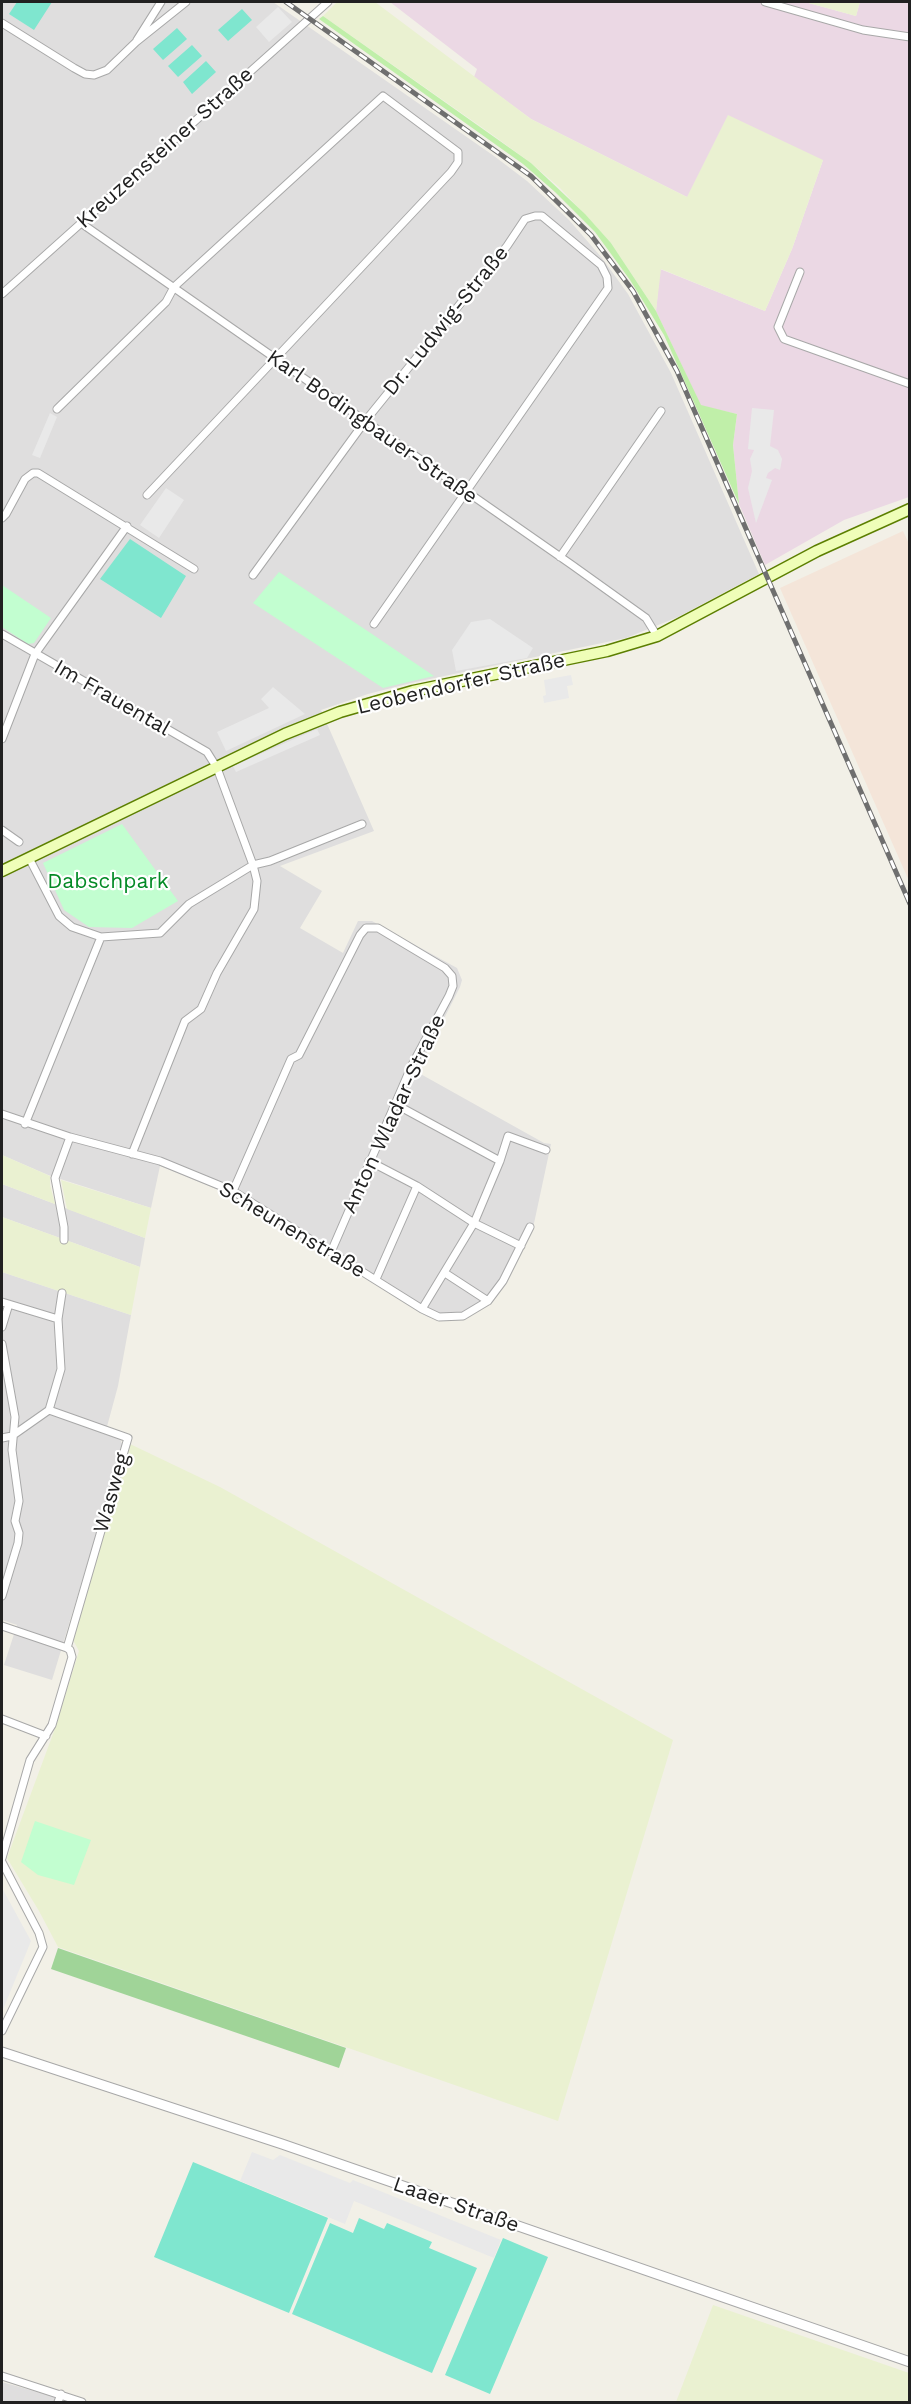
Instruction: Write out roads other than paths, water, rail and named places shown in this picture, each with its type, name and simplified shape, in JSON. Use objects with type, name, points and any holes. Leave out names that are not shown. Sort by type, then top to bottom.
[{"type":"main road","name":"Leobendorfer Straße","points":[[2,871],[312,722],[371,702],[424,688],[607,651],[657,636],[817,551],[909,509]]},
{"type":"street","points":[[136,42],[161,2]]},
{"type":"street","points":[[2,23],[74,68],[94,75],[107,70],[136,42],[186,2]]},
{"type":"street","name":"Kreuzensteiner Straße","points":[[2,294],[328,2]]},
{"type":"street","points":[[765,2],[862,30],[909,37]]},
{"type":"street","points":[[57,409],[166,302],[174,287],[383,96],[458,152],[458,162],[451,172],[273,358],[147,495]]},
{"type":"street","name":"Dr. Ludwig-Straße","points":[[253,575],[366,420],[507,246],[525,219],[542,216],[600,266],[607,277],[608,288],[466,491]]},
{"type":"street","name":"Karl Bodingbauer-Straße","points":[[81,223],[273,358],[366,420],[646,618],[657,636]]},
{"type":"street","points":[[800,272],[778,327],[784,339],[909,384]]},
{"type":"street","points":[[560,557],[661,411]]},
{"type":"street","points":[[2,518],[25,479],[33,473],[38,473],[194,569]]},
{"type":"street","points":[[374,624],[466,491]]},
{"type":"street","points":[[2,739],[35,654],[127,526]]},
{"type":"street","name":"Im Frauental","points":[[2,634],[204,750],[210,755],[217,768]]},
{"type":"street","points":[[132,1154],[185,1021],[201,1009],[217,973],[254,909],[257,881],[253,864],[217,768]]},
{"type":"street","points":[[29,858],[59,916],[74,929],[101,937],[159,933],[189,904],[253,864],[270,861],[362,824]]},
{"type":"street","points":[[2,830],[19,842]]},
{"type":"street","name":"Anton Wladar-Straße","points":[[233,1191],[291,1059],[299,1054],[360,935],[366,928],[378,928],[445,968],[452,976],[453,986],[412,1065],[332,1252]]},
{"type":"street","points":[[25,1124],[101,937]]},
{"type":"street","points":[[395,1104],[500,1161]]},
{"type":"street","name":"Scheunenstraße","points":[[2,1114],[25,1124],[160,1161],[233,1191],[422,1309],[439,1317],[463,1316],[488,1300]]},
{"type":"street","points":[[422,1309],[474,1223],[508,1136],[546,1150]]},
{"type":"street","points":[[64,1240],[64,1227],[55,1178],[70,1137]]},
{"type":"street","points":[[369,1161],[417,1186],[474,1223],[521,1246]]},
{"type":"street","points":[[376,1279],[417,1186]]},
{"type":"street","points":[[445,1273],[488,1300],[503,1281],[530,1227]]},
{"type":"street","points":[[2,1438],[12,1437],[49,1410],[59,1380],[62,1359],[58,1319],[62,1293]]},
{"type":"street","points":[[2,1327],[5,1303],[58,1319]]},
{"type":"street","points":[[2,1344],[15,1417],[12,1450],[19,1501],[15,1521],[19,1536],[2,1596]]},
{"type":"street","name":"Wasweg","points":[[49,1410],[128,1438],[67,1648]]},
{"type":"street","points":[[2,1626],[67,1648],[72,1653],[72,1660],[52,1725],[30,1760],[2,1860],[39,1933],[43,1947],[2,2031]]},
{"type":"street","points":[[2,1719],[46,1736]]},
{"type":"street","name":"Laaer Straße","points":[[2,2052],[282,2144],[909,2362]]},
{"type":"street","points":[[2,2376],[61,2394],[82,2403]]},
{"type":"street","points":[[58,2403],[61,2394]]},
{"type":"railway","points":[[286,2],[531,176],[591,235],[633,291],[677,371],[910,904]]},
{"type":"park label","name":"Dabschpark","points":[[108,882]]}]
